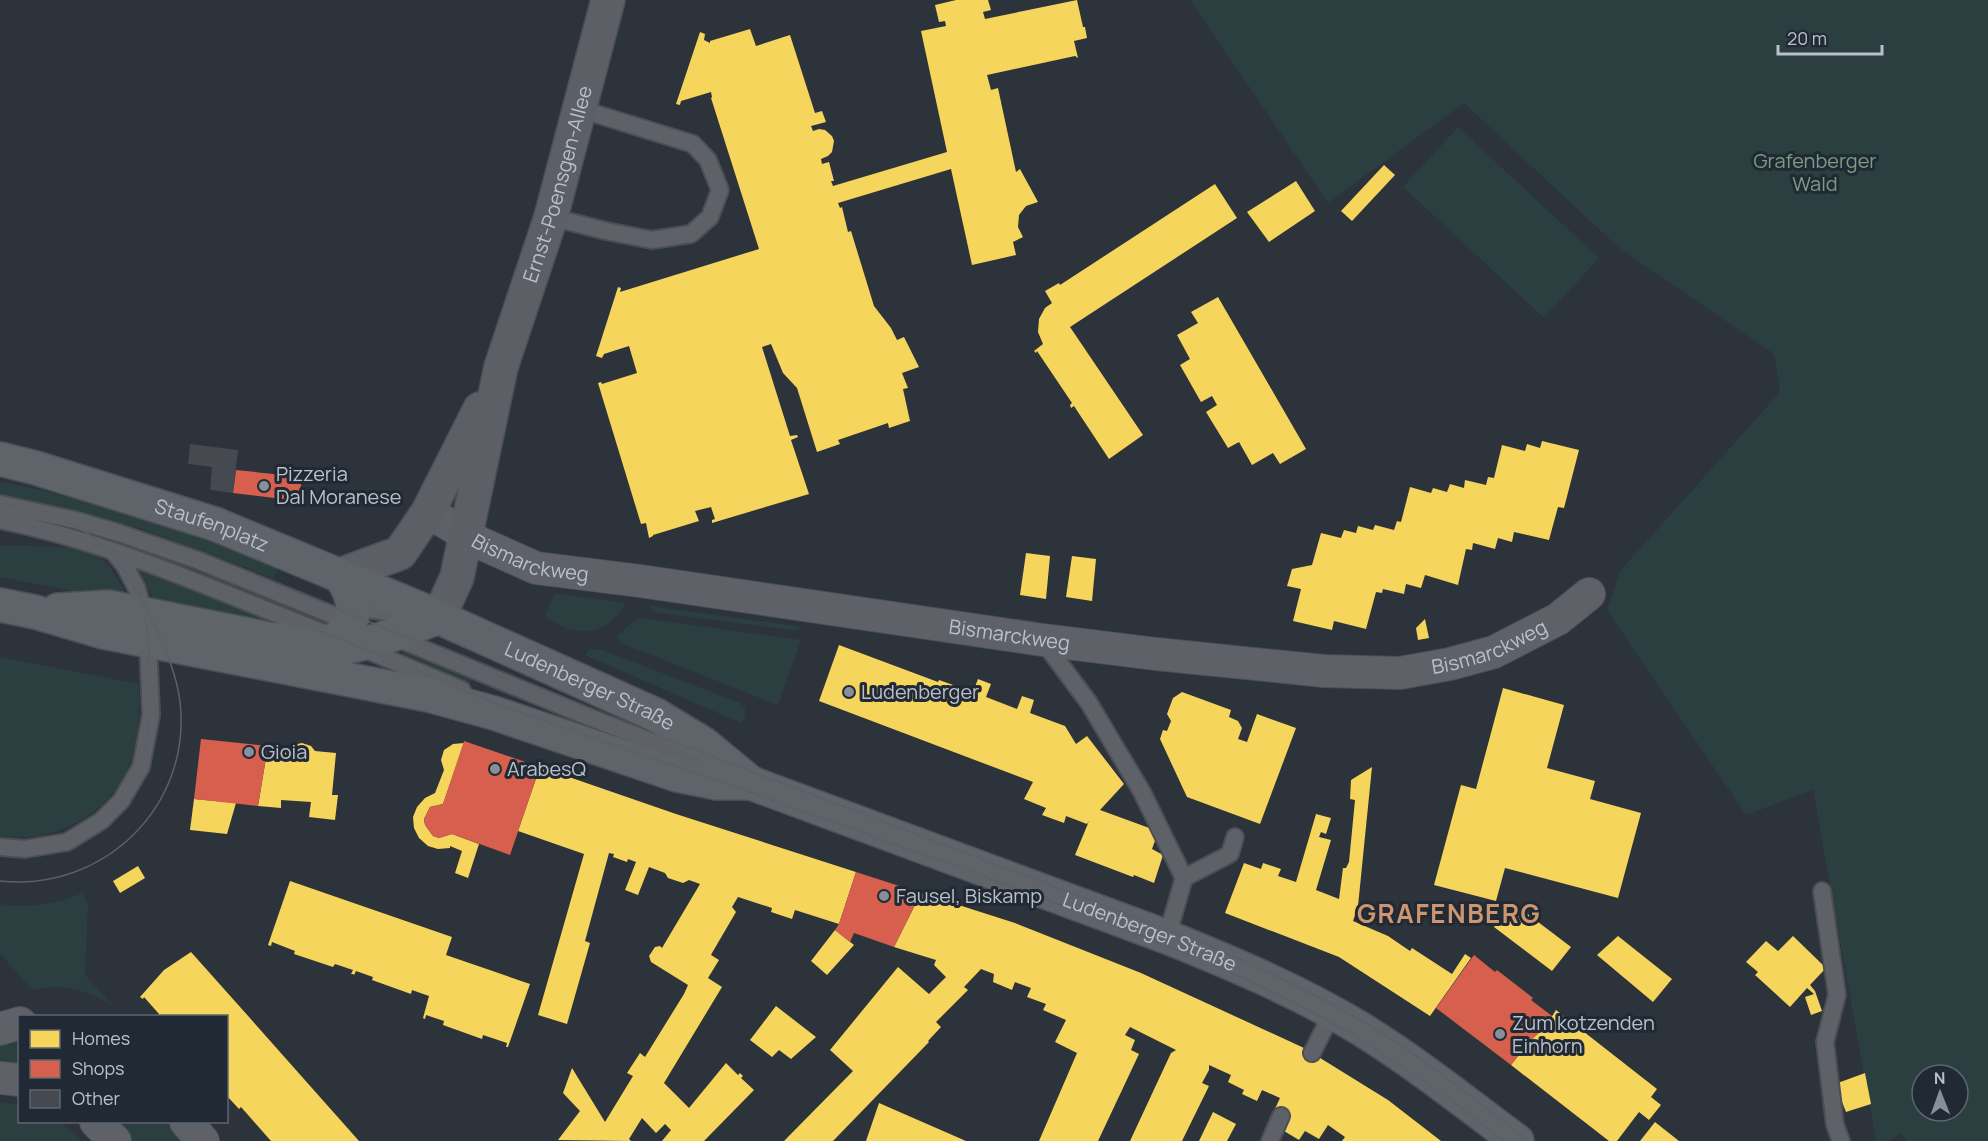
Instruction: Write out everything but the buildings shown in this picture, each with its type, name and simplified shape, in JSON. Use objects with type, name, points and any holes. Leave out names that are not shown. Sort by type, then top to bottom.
[{"type":"main road","name":"Staufenplatz","points":[[0,459],[36,468],[215,524],[340,575],[348,625],[428,613]]},
{"type":"main road","points":[[0,604],[103,632],[146,627],[264,638],[348,625],[391,636],[428,613]]},
{"type":"main road","name":"Ludenberger Straße","points":[[428,613],[656,715],[704,744],[751,783],[1167,937],[1236,965],[1332,1013],[1418,1067],[1517,1141]]},
{"type":"main road","name":"Ludenberger Straße","points":[[146,627],[494,713],[677,776],[717,783],[751,783]]},
{"type":"street","name":"Ernst-Poensgen-Allee","points":[[428,613],[457,577],[501,367],[551,217],[608,0]]},
{"type":"street","name":"Ernst-Poensgen-Allee","points":[[400,553],[428,512],[501,367]]},
{"type":"street","name":"Bismarckweg","points":[[428,512],[480,543],[536,568],[1043,640],[1314,670],[1401,673],[1450,664],[1494,652],[1558,619],[1589,594]]},
{"type":"street","points":[[340,575],[400,553]]},
{"type":"street","points":[[0,1029],[18,1024]]},
{"type":"street","points":[[0,1078],[18,1080]]},
{"type":"street","points":[[97,1123],[115,1141]]},
{"type":"street","points":[[187,1123],[203,1141]]},
{"type":"lane","points":[[551,217],[652,240],[692,234],[710,217],[720,190],[708,160],[693,144],[580,109]]},
{"type":"lane","points":[[0,504],[116,532],[280,592],[320,602],[348,625]]},
{"type":"lane","points":[[0,509],[21,509]]},
{"type":"lane","points":[[0,847],[25,849],[67,842],[101,821],[121,801],[141,767],[151,715],[146,627],[137,589],[125,566],[113,551],[93,535],[64,518]]},
{"type":"lane","points":[[0,520],[83,541],[348,625],[509,709],[694,772],[751,783]]},
{"type":"lane","points":[[348,625],[400,553]]},
{"type":"lane","points":[[391,636],[589,717],[700,759],[751,783]]},
{"type":"lane","points":[[1043,640],[1089,703],[1136,782],[1184,878],[1167,937]]},
{"type":"lane","points":[[1184,878],[1230,854],[1234,837]]},
{"type":"lane","points":[[1822,891],[1837,995],[1825,1042],[1835,1125],[1841,1141]]},
{"type":"lane","points":[[1312,1053],[1332,1013]]},
{"type":"lane","points":[[1270,1141],[1281,1116]]},
{"type":"green space","name":"Grafenberger Wald","points":[[1190,0],[1988,0],[1988,1141],[1907,1141],[1901,1134],[1889,1141],[1876,1141],[1813,790],[1746,815],[1607,610],[1620,571],[1780,392],[1774,354],[1619,248],[1464,103],[1328,203]]},
{"type":"green space","points":[[1458,127],[1599,258],[1544,318],[1403,187]]},
{"type":"green space","points":[[0,482],[56,494],[153,522],[276,566],[277,572],[270,577],[142,529],[65,507],[0,495]]},
{"type":"green space","points":[[0,546],[51,546],[90,552],[104,560],[131,602],[0,577]]},
{"type":"green space","points":[[138,569],[257,615],[252,625],[157,607]]},
{"type":"green space","points":[[555,593],[626,603],[618,615],[599,629],[578,631],[567,629],[545,616]]},
{"type":"green space","points":[[650,606],[803,627],[795,630],[783,629],[660,613],[653,612]]},
{"type":"green space","points":[[642,618],[801,640],[778,705],[621,643],[618,635],[633,622]]},
{"type":"green space","points":[[406,647],[475,673],[470,684],[405,660],[402,650]]},
{"type":"green space","points":[[589,649],[602,650],[740,703],[745,708],[745,715],[741,723],[585,655]]},
{"type":"green space","points":[[0,657],[139,684],[136,740],[132,758],[123,778],[112,795],[97,809],[61,830],[21,837],[0,836]]},
{"type":"green space","points":[[82,893],[88,905],[85,975],[112,1005],[93,995],[74,989],[54,987],[32,990],[0,953],[0,904],[21,906],[42,904]]},
{"type":"green space","points":[[18,1033],[18,1072],[0,1071],[0,1039]]},
{"type":"green space","points":[[0,1102],[18,1105],[18,1123],[61,1123],[82,1141],[0,1141]]},
{"type":"green space","points":[[106,1123],[177,1123],[194,1141],[122,1141]]},
{"type":"tram line","points":[[0,503],[89,520],[147,537],[353,615],[503,677],[1203,943],[1289,982],[1372,1027],[1433,1068],[1529,1141]]},
{"type":"tram line","points":[[0,881],[38,881],[73,872],[105,857],[133,835],[155,808],[171,776],[180,740],[180,702],[175,677],[144,604],[110,553],[88,533],[60,519]]},
{"type":"tram line","points":[[0,520],[106,548],[338,638],[509,709],[694,772],[1022,890],[1206,961],[1290,1000],[1357,1037],[1450,1099],[1504,1141]]},
{"type":"tram line","points":[[0,849],[49,846],[71,838],[92,827],[110,813],[125,795],[137,773],[148,733],[149,650],[145,616]]},
{"type":"place","name":"Pizzeria Dal Moranese","points":[[264,486]]},
{"type":"place","name":"Ludenberger","points":[[849,692]]},
{"type":"place","name":"Gioia","points":[[249,752]]},
{"type":"place","name":"ArabesQ","points":[[495,769]]},
{"type":"place","name":"Fausel, Biskamp","points":[[884,896]]},
{"type":"place","name":"Zum kotzenden Einhorn","points":[[1500,1034]]},
{"type":"district","name":"GRAFENBERG","points":[[1449,914]]}]
